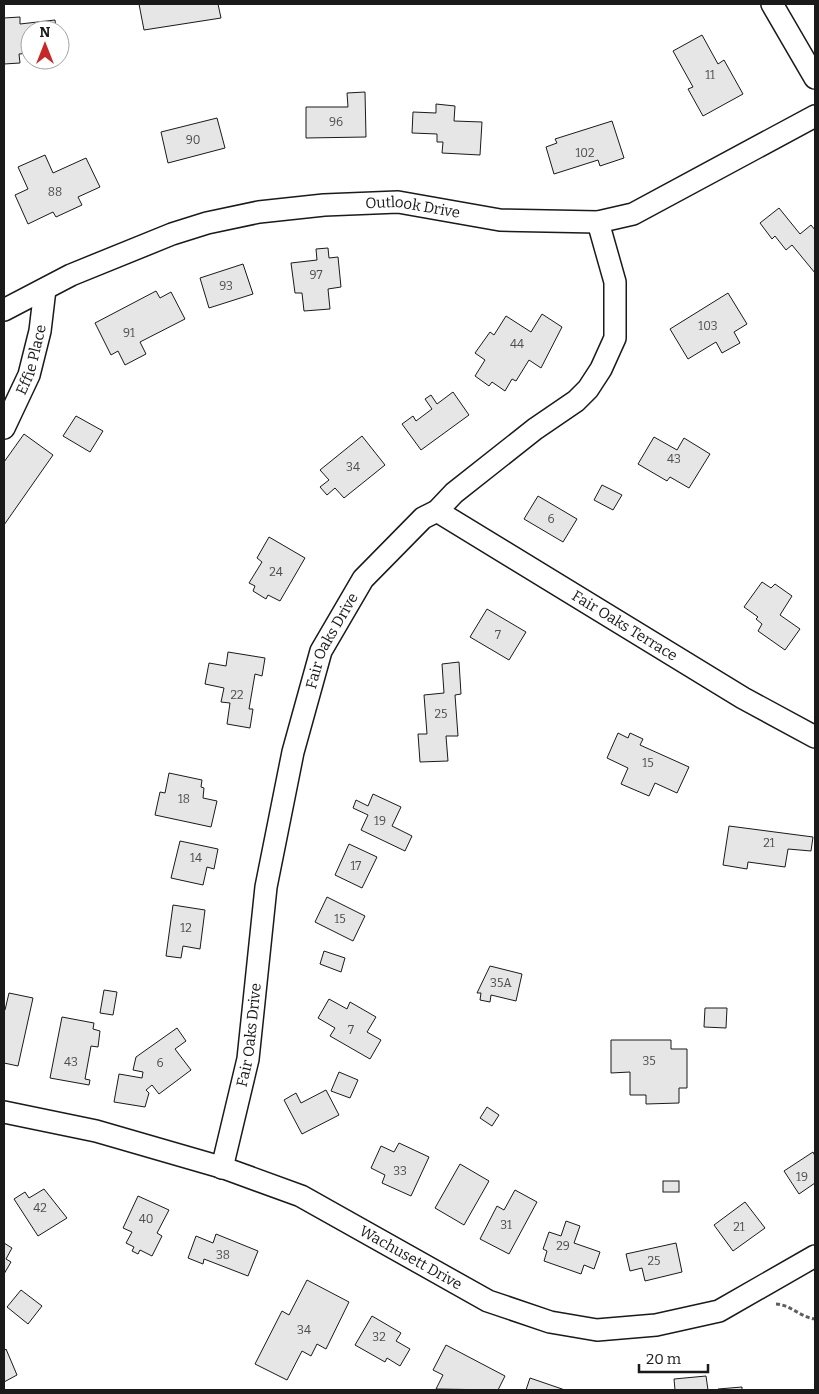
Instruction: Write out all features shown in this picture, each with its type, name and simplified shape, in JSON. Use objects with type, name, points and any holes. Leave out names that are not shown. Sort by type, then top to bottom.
[{"type":"street","points":[[772,4],[815,78]]},
{"type":"street","name":"Outlook Drive","points":[[4,310],[71,275],[172,234],[207,223],[268,211],[324,205],[398,202],[500,220],[598,222],[634,214],[815,116]]},
{"type":"street","name":"Fair Oaks Drive","points":[[222,1168],[248,1059],[266,887],[293,752],[321,651],[363,579],[423,518],[437,511],[454,493],[527,434],[576,401],[588,390],[601,369],[615,338],[615,282],[598,222]]},
{"type":"street","name":"Effie Place","points":[[4,428],[29,374],[40,331],[45,289]]},
{"type":"street","name":"Fair Oaks Terrace","points":[[437,511],[743,698],[815,737]]},
{"type":"street","name":"Wachusett Drive","points":[[4,1112],[96,1131],[222,1168],[300,1196],[488,1301],[550,1322],[597,1330],[656,1324],[719,1311],[815,1256]]},
{"type":"path","points":[[753,1291],[766,1304],[787,1305],[799,1313],[815,1319]]},
{"type":"building","points":[[139,4],[218,4],[221,18],[144,30]]},
{"type":"building","points":[[20,17],[20,63],[4,64],[4,18]]},
{"type":"building","points":[[702,35],[718,64],[724,60],[743,94],[703,116],[688,89],[693,87],[673,51]]},
{"type":"building","points":[[365,92],[366,137],[306,138],[306,107],[348,107],[347,93]]},
{"type":"building","points":[[436,104],[455,106],[454,121],[482,122],[480,155],[442,153],[443,142],[437,142],[437,134],[412,133],[413,112],[436,113]]},
{"type":"building","points":[[217,118],[225,148],[168,163],[161,132]]},
{"type":"building","points":[[612,121],[624,158],[600,166],[598,160],[554,174],[546,147],[557,143],[555,139]]},
{"type":"building","points":[[45,155],[53,173],[86,158],[100,187],[78,197],[82,205],[56,217],[53,212],[28,224],[15,195],[28,189],[18,167]]},
{"type":"building","points":[[779,208],[800,234],[811,225],[815,230],[815,273],[792,245],[786,250],[775,236],[772,239],[760,223]]},
{"type":"building","points":[[328,248],[329,258],[338,257],[341,287],[328,289],[330,309],[304,311],[302,293],[295,293],[291,263],[317,260],[316,249]]},
{"type":"building","points":[[243,264],[253,294],[209,308],[200,278]]},
{"type":"building","points":[[156,291],[160,298],[171,292],[185,319],[140,342],[146,354],[125,365],[118,351],[111,355],[95,323]]},
{"type":"building","points":[[728,293],[747,324],[734,332],[740,343],[722,353],[716,342],[688,359],[670,329]]},
{"type":"building","points":[[542,314],[562,327],[541,368],[529,360],[516,381],[512,379],[505,391],[492,382],[489,386],[475,376],[485,360],[475,353],[490,332],[494,335],[506,316],[531,332]]},
{"type":"building","points":[[453,392],[469,415],[421,450],[402,424],[413,416],[416,421],[432,409],[425,399],[431,395],[437,404]]},
{"type":"building","points":[[76,416],[103,431],[90,452],[63,436]]},
{"type":"building","points":[[24,434],[53,455],[4,525],[4,462]]},
{"type":"building","points":[[362,436],[385,465],[344,498],[335,488],[327,495],[320,487],[329,480],[320,470]]},
{"type":"building","points":[[654,437],[677,450],[684,438],[710,454],[689,488],[670,477],[667,481],[638,464]]},
{"type":"building","points":[[602,485],[622,495],[613,510],[594,500]]},
{"type":"building","points":[[538,496],[577,519],[563,542],[524,519]]},
{"type":"building","points":[[269,537],[305,558],[280,601],[268,595],[266,599],[253,591],[255,586],[249,583],[262,562],[257,558]]},
{"type":"building","points":[[762,582],[771,588],[775,584],[792,596],[780,615],[800,629],[785,650],[758,631],[762,624],[756,619],[758,617],[744,607]]},
{"type":"building","points":[[487,609],[526,632],[509,660],[470,637]]},
{"type":"building","points":[[228,652],[265,658],[262,676],[255,674],[249,709],[253,709],[250,728],[227,724],[230,703],[221,702],[224,688],[205,684],[209,663],[226,666]]},
{"type":"building","points":[[459,662],[461,694],[455,695],[458,736],[446,736],[448,761],[420,762],[418,734],[427,734],[424,695],[444,693],[442,664]]},
{"type":"building","points":[[618,733],[628,738],[630,733],[643,739],[640,745],[689,767],[677,793],[655,783],[649,796],[621,784],[628,768],[607,758]]},
{"type":"building","points":[[169,773],[202,780],[201,787],[204,788],[203,798],[217,801],[211,827],[155,815],[160,792],[165,793]]},
{"type":"building","points":[[373,794],[401,807],[392,826],[412,836],[405,851],[361,830],[368,815],[353,808],[356,800],[368,806]]},
{"type":"building","points":[[729,826],[813,837],[811,851],[788,849],[785,867],[748,862],[747,869],[723,865]]},
{"type":"building","points":[[180,841],[218,849],[214,869],[207,867],[203,885],[171,878]]},
{"type":"building","points":[[349,844],[377,857],[362,888],[335,875]]},
{"type":"building","points":[[327,897],[365,916],[353,941],[315,922]]},
{"type":"building","points":[[173,905],[205,910],[200,949],[183,946],[181,958],[166,956]]},
{"type":"building","points":[[324,951],[345,958],[341,972],[320,964]]},
{"type":"building","points":[[490,966],[522,974],[516,1001],[491,995],[490,1002],[480,1000],[481,993],[477,993]]},
{"type":"building","points":[[104,990],[117,992],[113,1015],[100,1013]]},
{"type":"building","points":[[9,993],[33,998],[18,1066],[4,1063],[4,1010]]},
{"type":"building","points":[[329,999],[347,1009],[350,1002],[376,1017],[367,1032],[381,1040],[370,1059],[330,1036],[335,1028],[318,1018]]},
{"type":"building","points":[[705,1008],[727,1008],[726,1028],[704,1027]]},
{"type":"building","points":[[62,1017],[94,1023],[93,1029],[100,1031],[98,1047],[91,1046],[85,1079],[90,1080],[89,1085],[50,1078]]},
{"type":"building","points":[[177,1028],[186,1041],[175,1049],[191,1070],[159,1094],[152,1085],[146,1090],[149,1093],[145,1107],[114,1102],[119,1074],[142,1078],[143,1072],[133,1070],[136,1057]]},
{"type":"building","points":[[611,1040],[671,1040],[671,1049],[687,1049],[687,1088],[679,1088],[679,1103],[646,1104],[646,1095],[630,1095],[630,1072],[611,1073]]},
{"type":"building","points":[[339,1072],[358,1080],[350,1098],[331,1091]]},
{"type":"building","points":[[326,1090],[339,1115],[302,1134],[284,1100],[296,1093],[301,1103]]},
{"type":"building","points":[[487,1107],[499,1115],[492,1126],[480,1118]]},
{"type":"building","points":[[399,1143],[429,1157],[411,1196],[382,1183],[385,1175],[371,1168],[381,1146],[394,1152]]},
{"type":"building","points":[[813,1152],[815,1156],[815,1183],[799,1194],[784,1171]]},
{"type":"building","points":[[460,1164],[489,1181],[464,1225],[435,1208]]},
{"type":"building","points":[[663,1181],[679,1181],[679,1192],[663,1192]]},
{"type":"building","points":[[44,1189],[67,1218],[38,1236],[14,1199],[25,1192],[29,1198]]},
{"type":"building","points":[[515,1190],[537,1202],[509,1254],[480,1239],[497,1206],[504,1210]]},
{"type":"building","points":[[138,1196],[169,1210],[157,1233],[162,1236],[152,1256],[140,1250],[138,1254],[132,1251],[134,1247],[126,1243],[132,1232],[123,1228]]},
{"type":"building","points":[[745,1202],[765,1228],[733,1251],[714,1225]]},
{"type":"building","points":[[566,1221],[580,1226],[574,1243],[600,1252],[594,1269],[584,1265],[581,1274],[544,1261],[547,1251],[543,1249],[549,1232],[561,1236]]},
{"type":"building","points":[[216,1234],[258,1251],[248,1276],[204,1259],[203,1264],[188,1258],[196,1236],[213,1243]]},
{"type":"building","points":[[4,1243],[12,1248],[6,1259],[11,1262],[4,1274]]},
{"type":"building","points":[[676,1243],[682,1272],[645,1281],[642,1268],[630,1271],[626,1254]]},
{"type":"building","points":[[307,1280],[349,1302],[326,1349],[317,1344],[311,1356],[302,1351],[287,1380],[255,1364],[282,1311],[289,1315]]},
{"type":"building","points":[[21,1290],[42,1306],[28,1324],[7,1307]]},
{"type":"building","points":[[372,1316],[401,1333],[396,1341],[410,1349],[400,1366],[387,1358],[385,1362],[355,1345]]},
{"type":"building","points":[[446,1345],[505,1376],[498,1390],[436,1389],[443,1375],[433,1370]]},
{"type":"building","points":[[6,1349],[17,1375],[4,1382],[4,1351]]},
{"type":"building","points":[[706,1376],[708,1390],[675,1390],[674,1379]]},
{"type":"building","points":[[530,1378],[565,1390],[526,1390]]},
{"type":"building","points":[[742,1387],[742,1390],[718,1390],[718,1389]]}]
